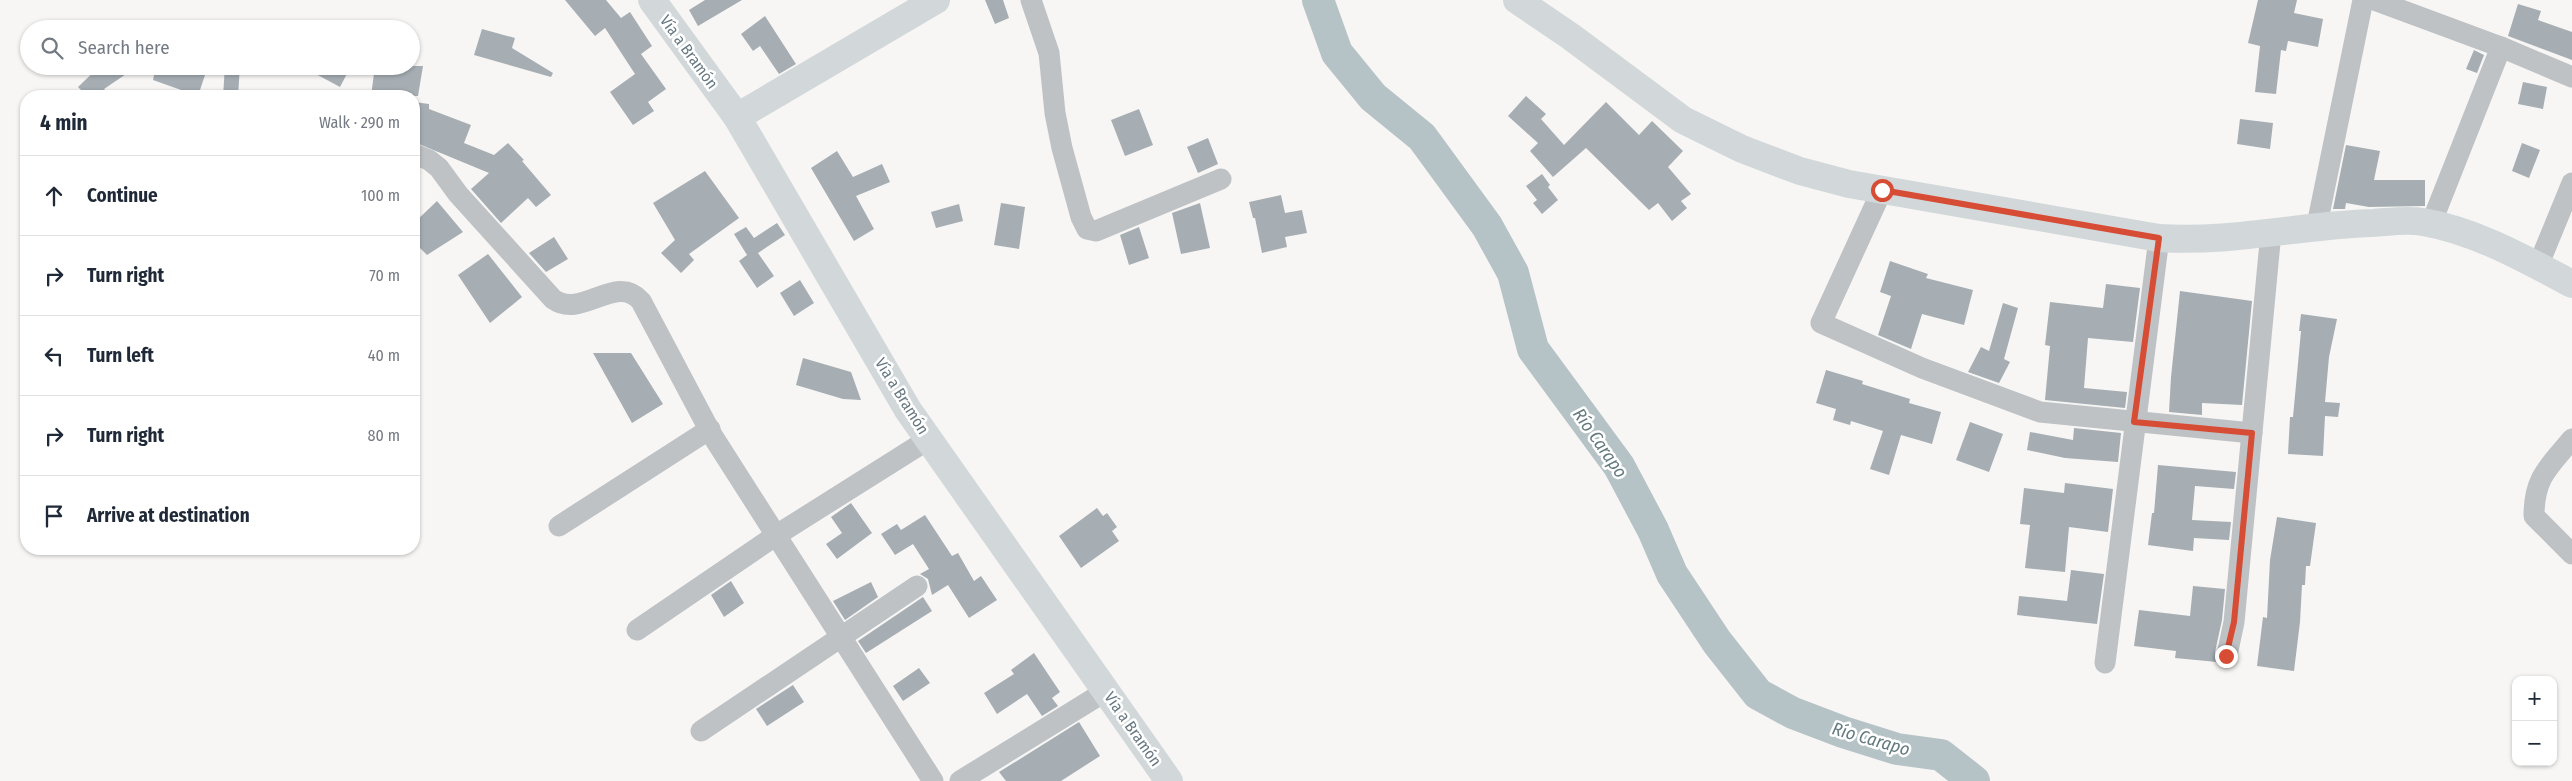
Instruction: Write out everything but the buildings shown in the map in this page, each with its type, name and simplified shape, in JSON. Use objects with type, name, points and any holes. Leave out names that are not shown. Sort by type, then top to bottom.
[{"type":"street","name":"Vía a Bramón","points":[[652,0],[736,117],[908,410],[1169,781]]},
{"type":"street","points":[[736,117],[936,0]]},
{"type":"street","points":[[1031,0],[1049,53],[1059,130],[1081,217],[1086,229],[1096,231],[1221,179]]},
{"type":"street","points":[[1517,0],[1570,36],[1683,120],[1742,149],[1800,171],[1882,190],[2159,238],[2196,240],[2317,225],[2420,221],[2461,230],[2572,284]]},
{"type":"street","points":[[2317,225],[2363,0]]},
{"type":"street","points":[[2374,0],[2501,47],[2572,77]]},
{"type":"street","points":[[2431,224],[2501,47]]},
{"type":"street","points":[[420,157],[440,168],[458,194],[553,300],[561,305],[573,306],[622,290],[636,295],[710,429],[775,536],[933,781]]},
{"type":"street","points":[[2538,266],[2572,183]]},
{"type":"street","points":[[1882,190],[1821,323],[1922,368],[2040,412],[2252,433]]},
{"type":"street","points":[[2226,656],[2234,622],[2271,232]]},
{"type":"street","points":[[2105,663],[2134,422],[2159,238]]},
{"type":"street","points":[[559,526],[710,429]]},
{"type":"street","points":[[637,630],[775,536],[929,439]]},
{"type":"street","points":[[2572,439],[2545,471],[2534,494],[2534,516],[2572,554]]},
{"type":"street","points":[[701,731],[917,586]]},
{"type":"street","points":[[960,781],[1106,691]]},
{"type":"waterway","name":"Río Carapo","points":[[1318,0],[1337,53],[1373,97],[1422,137],[1487,226],[1513,273],[1533,349],[1619,466],[1653,530],[1672,574],[1717,642],[1758,694],[1793,713],[1843,732],[1897,749],[1941,755],[1974,781]]},
{"type":"route","points":[[1882,190],[2159,238],[2134,422],[2252,433],[2234,622],[2226,656]]}]
